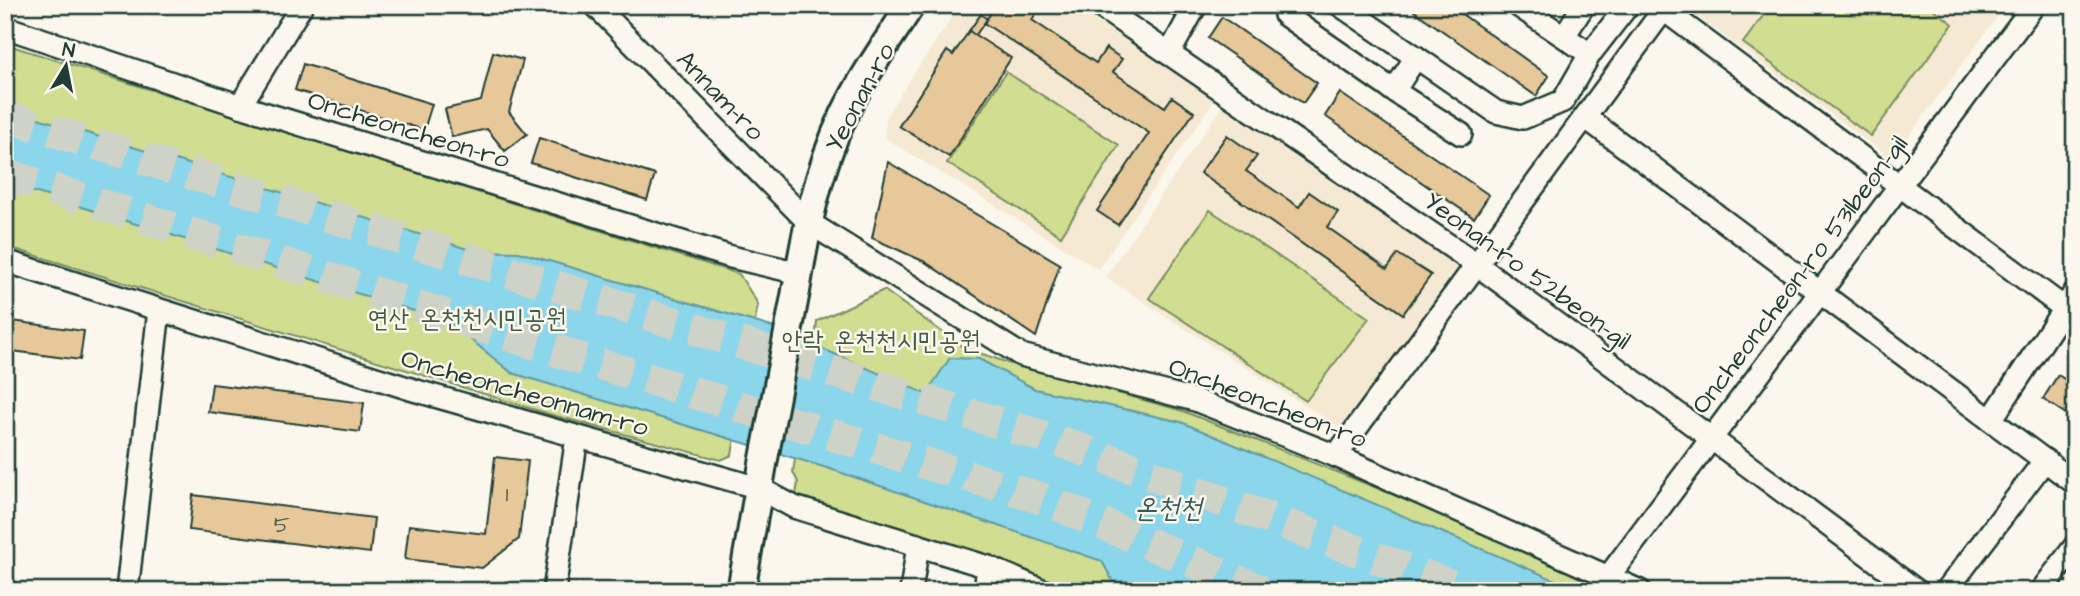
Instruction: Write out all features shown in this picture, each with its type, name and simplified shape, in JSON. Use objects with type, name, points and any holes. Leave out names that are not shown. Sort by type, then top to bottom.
[{"type":"main road","name":"Yeonan-ro","points":[[761,476],[808,222],[830,147],[844,114],[911,5]]},
{"type":"main road","points":[[741,591],[761,476]]},
{"type":"street","name":"Annam-ro","points":[[595,5],[808,222]]},
{"type":"street","name":"Yeonan-ro 52beon-gil","points":[[1098,5],[1476,264],[1917,591]]},
{"type":"street","points":[[1169,54],[1196,5]]},
{"type":"street","points":[[1340,5],[1496,112],[1523,118],[1563,101],[1590,54],[1628,5]]},
{"type":"street","points":[[1517,5],[1590,54]]},
{"type":"street","points":[[1564,36],[1584,5]]},
{"type":"street","name":"Oncheoncheon-ro 531beon-gil","points":[[1609,576],[2034,5]]},
{"type":"street","points":[[240,106],[297,7]]},
{"type":"street","points":[[1336,456],[1665,8],[1900,186],[2069,300],[1991,420]]},
{"type":"street","points":[[1284,15],[1461,134]]},
{"type":"street","name":"Oncheoncheon-ro","points":[[5,27],[240,106],[731,257],[797,280]]},
{"type":"street","points":[[1394,91],[1416,57]]},
{"type":"street","points":[[1585,117],[2075,483]]},
{"type":"street","name":"Oncheoncheon-ro","points":[[808,222],[1021,355],[1195,400],[1336,456],[1640,591]]},
{"type":"street","name":"Oncheoncheonnam-ro","points":[[5,261],[577,437],[761,476],[794,507],[988,567],[1044,591]]},
{"type":"street","points":[[127,591],[159,310]]},
{"type":"street","points":[[554,591],[577,437]]},
{"type":"street","points":[[1946,591],[2045,460]]},
{"type":"street","points":[[911,591],[918,545]]},
{"type":"street","points":[[2041,591],[2075,546]]},
{"type":"street","points":[[985,591],[988,567]]},
{"type":"shaded area","points":[[960,5],[1072,5],[1216,98],[1098,269],[885,138],[886,116]]},
{"type":"shaded area","points":[[1682,5],[2006,5],[1892,159]]},
{"type":"shaded area","points":[[1225,103],[1461,265],[1340,428],[1105,277]]},
{"type":"green space","points":[[1771,5],[1928,5],[1953,24],[1871,136],[1743,43]]},
{"type":"green space","name":"연산 온천천시민공원","points":[[5,44],[739,274],[758,304],[732,455],[721,460],[552,415],[5,246]]},
{"type":"green space","points":[[1006,72],[1119,145],[1061,236],[947,163]]},
{"type":"green space","points":[[1210,210],[1369,318],[1306,401],[1149,298]]},
{"type":"green space","name":"안락 온천천시민공원","points":[[884,290],[963,347],[1011,364],[1180,410],[1397,496],[1611,591],[1519,591],[929,406],[813,357],[817,321]]},
{"type":"green space","points":[[797,447],[1219,591],[1061,591],[1052,583],[795,501],[798,482],[793,472]]},
{"type":"water","name":"온천천","points":[[5,108],[474,251],[519,252],[775,328],[926,394],[950,358],[979,359],[1035,389],[1181,422],[1581,591],[1118,591],[1102,561],[827,468],[512,373],[449,322],[5,183]]},
{"type":"building","points":[[996,5],[1008,5],[1018,12],[1022,5],[1041,5],[1032,20],[1096,63],[1106,48],[1122,59],[1113,72],[1165,107],[1172,97],[1194,112],[1118,225],[1097,211],[1149,133],[984,23]]},
{"type":"building","points":[[1157,5],[1183,5],[1175,17]]},
{"type":"building","points":[[1418,5],[1449,5],[1549,76],[1536,96],[1414,11]]},
{"type":"building","points":[[981,14],[987,19],[975,36],[969,31]]},
{"type":"building","points":[[1222,17],[1317,83],[1303,103],[1208,38]]},
{"type":"building","points":[[969,31],[1011,58],[949,157],[899,126],[947,51],[953,55]]},
{"type":"building","points":[[493,52],[523,60],[509,112],[527,134],[505,151],[487,129],[452,137],[445,109],[481,101]]},
{"type":"building","points":[[303,64],[432,104],[424,130],[295,90]]},
{"type":"building","points":[[1340,93],[1489,195],[1474,218],[1325,116]]},
{"type":"building","points":[[1227,135],[1257,156],[1246,171],[1299,207],[1309,192],[1338,212],[1327,227],[1387,269],[1398,254],[1431,275],[1403,314],[1200,173]]},
{"type":"building","points":[[539,138],[655,175],[647,200],[531,163]]},
{"type":"building","points":[[888,162],[1060,264],[1036,337],[925,262],[872,238]]},
{"type":"building","points":[[5,320],[84,331],[80,360],[5,350]]},
{"type":"building","points":[[2058,375],[2075,386],[2075,420],[2043,399]]},
{"type":"building","points":[[212,384],[364,403],[360,432],[208,412]]},
{"type":"building","points":[[495,457],[528,461],[519,539],[482,568],[405,559],[409,525],[486,534]]},
{"type":"building","points":[[193,495],[374,518],[370,553],[189,530]]},
{"type":"tunnel","points":[[5,116],[1067,444],[1466,591]]},
{"type":"tunnel","points":[[5,174],[573,356],[1043,499],[1262,591]]}]
